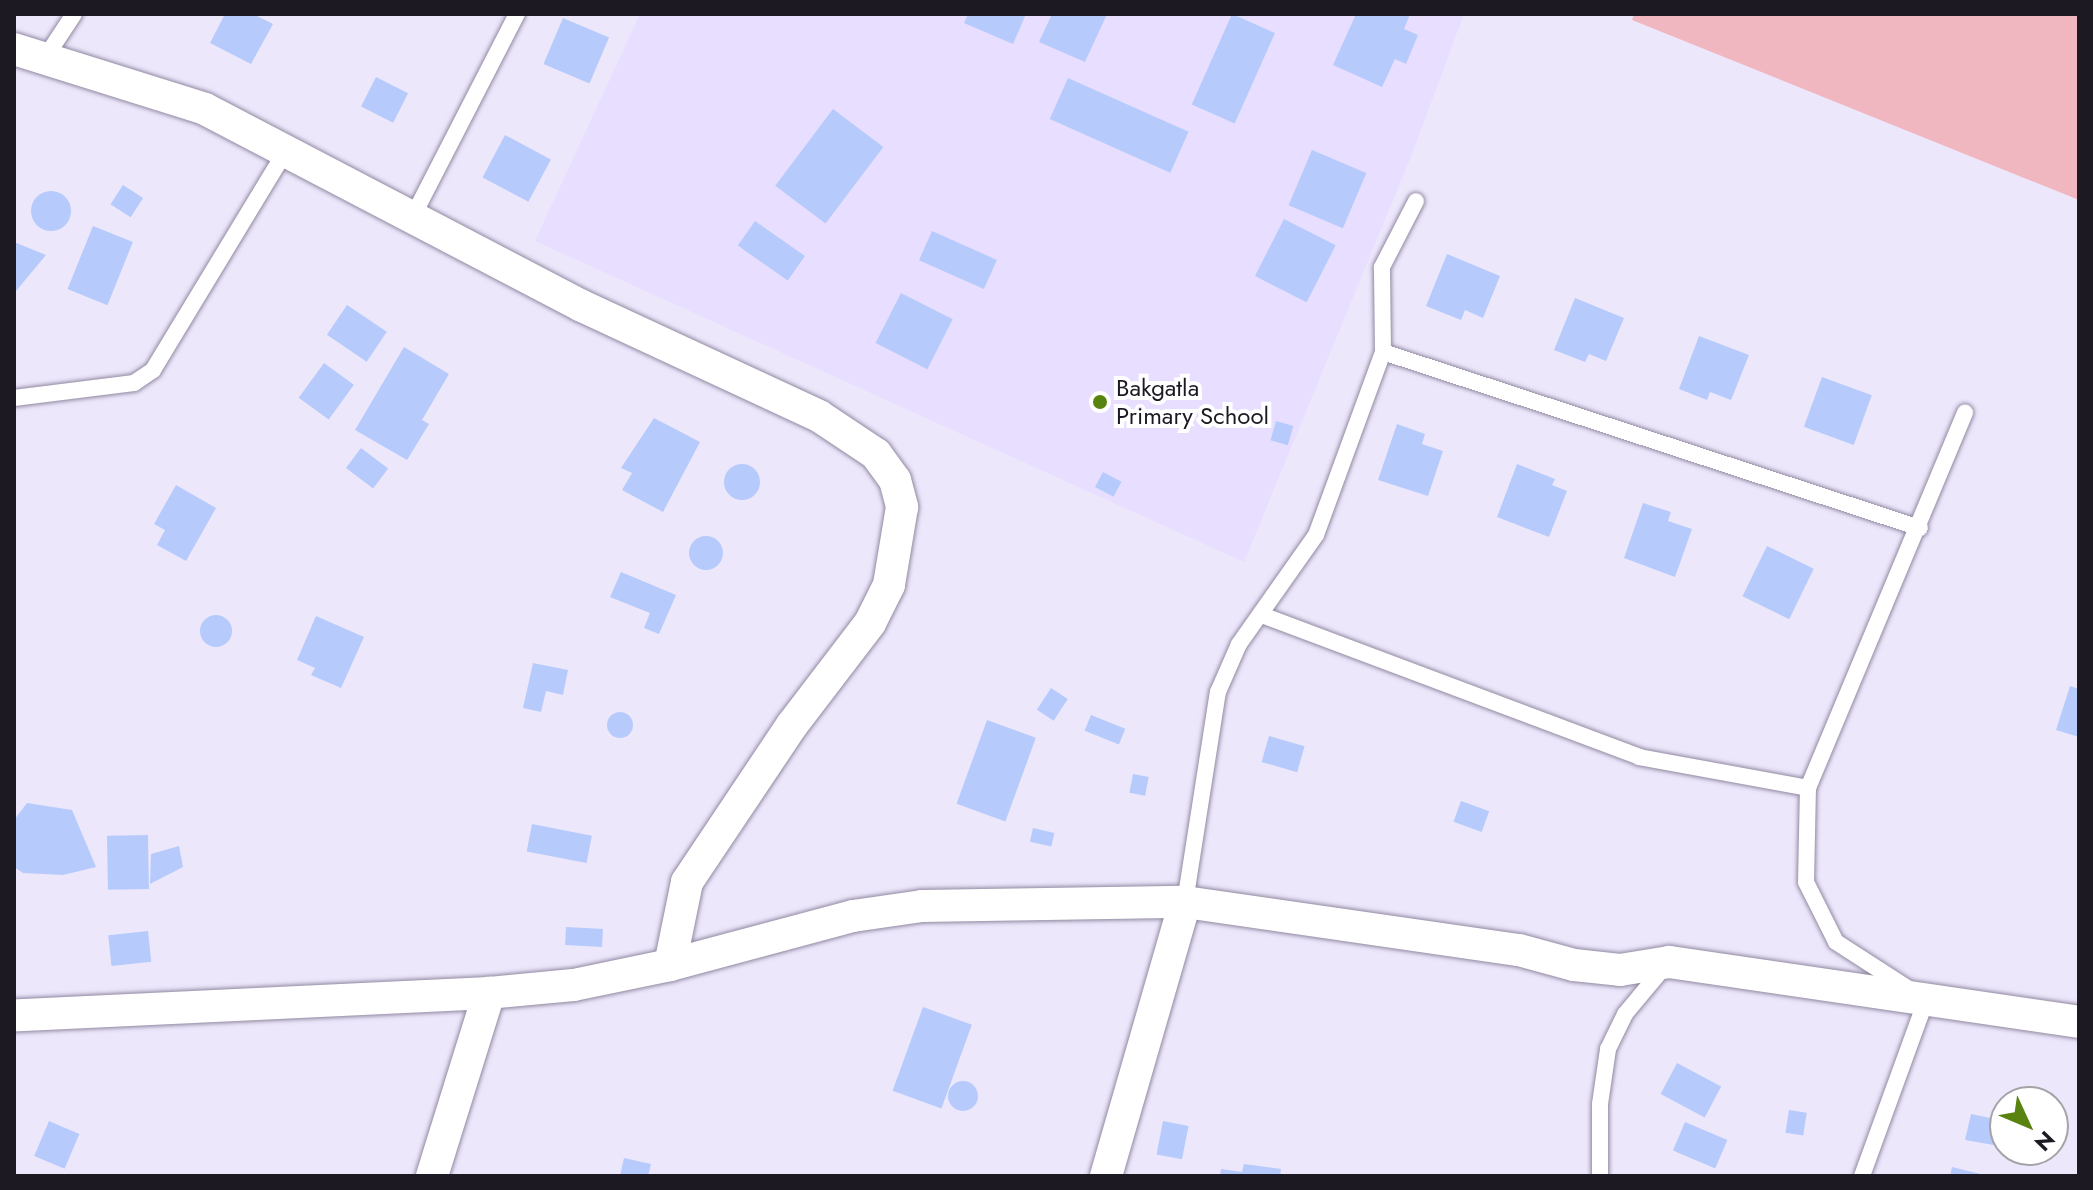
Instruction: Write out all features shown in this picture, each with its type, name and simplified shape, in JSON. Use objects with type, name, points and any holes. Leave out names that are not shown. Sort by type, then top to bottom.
[{"type":"street","points":[[14,49],[205,109],[287,149],[411,220],[819,416],[876,454],[895,480],[902,507],[889,585],[870,623],[792,725],[687,882],[670,965]]},
{"type":"street","points":[[1106,1176],[1185,902]]},
{"type":"street","points":[[14,1015],[489,993],[573,985],[670,965],[853,916],[922,906],[1185,902],[1519,950],[1574,965],[1620,970],[1669,962],[2079,1022]]},
{"type":"street","points":[[432,1176],[489,993]]},
{"type":"lane","points":[[45,58],[74,14]]},
{"type":"lane","points":[[411,220],[517,14]]},
{"type":"lane","points":[[14,398],[134,383],[153,370],[287,149]]},
{"type":"lane","points":[[1185,902],[1218,692],[1239,644],[1316,535],[1383,352],[1382,267],[1416,201]]},
{"type":"lane","points":[[1383,352],[1920,528]]},
{"type":"lane","points":[[1862,1176],[1926,1000],[1836,942],[1806,882],[1808,788],[1920,528],[1965,413]]},
{"type":"lane","points":[[1262,615],[1639,757],[1808,788]]},
{"type":"lane","points":[[1600,1176],[1600,1104],[1608,1049],[1625,1014],[1669,962]]},
{"type":"shaded area","name":"Bakgatla Primary School","points":[[640,14],[1464,14],[1412,154],[1244,562],[535,241]]},
{"type":"shaded area","points":[[1634,14],[2079,14],[2079,200],[1632,20]]},
{"type":"building","points":[[225,14],[253,14],[273,24],[251,64],[210,43]]},
{"type":"building","points":[[968,14],[1026,14],[1013,44],[964,23]]},
{"type":"building","points":[[1052,14],[1107,14],[1085,62],[1039,42]]},
{"type":"building","points":[[1232,14],[1275,33],[1235,124],[1192,104]]},
{"type":"building","points":[[1356,14],[1410,14],[1404,29],[1418,35],[1406,64],[1395,59],[1382,87],[1333,65]]},
{"type":"building","points":[[563,18],[609,38],[589,84],[543,64]]},
{"type":"building","points":[[376,77],[408,93],[393,123],[361,106]]},
{"type":"building","points":[[1068,78],[1189,132],[1170,173],[1050,119]]},
{"type":"building","points":[[833,109],[883,147],[826,224],[775,186]]},
{"type":"building","points":[[505,135],[551,159],[528,202],[482,177]]},
{"type":"building","points":[[1312,150],[1366,173],[1343,228],[1289,205]]},
{"type":"building","points":[[123,185],[143,198],[131,217],[110,204]]},
{"type":"building","points":[[51,191],[65,197],[71,211],[65,225],[51,231],[37,225],[31,211],[37,197]]},
{"type":"building","points":[[1284,219],[1336,245],[1307,302],[1255,276]]},
{"type":"building","points":[[755,221],[805,256],[788,281],[738,246]]},
{"type":"building","points":[[93,226],[133,242],[107,305],[68,289]]},
{"type":"building","points":[[932,231],[997,260],[984,289],[919,260]]},
{"type":"building","points":[[14,242],[46,255],[16,291],[14,290]]},
{"type":"building","points":[[1447,254],[1500,276],[1483,318],[1465,310],[1461,320],[1426,306]]},
{"type":"building","points":[[901,293],[953,319],[927,369],[876,343]]},
{"type":"building","points":[[1575,298],[1624,318],[1606,361],[1589,354],[1585,362],[1554,350]]},
{"type":"building","points":[[347,305],[387,332],[367,362],[327,335]]},
{"type":"building","points":[[1699,336],[1749,355],[1731,400],[1710,392],[1707,400],[1679,389]]},
{"type":"building","points":[[404,347],[449,374],[422,420],[429,424],[407,460],[355,430]]},
{"type":"building","points":[[324,363],[354,385],[329,420],[299,398]]},
{"type":"building","points":[[1822,377],[1872,395],[1854,445],[1804,427]]},
{"type":"building","points":[[654,418],[700,442],[663,512],[622,490],[632,473],[621,468]]},
{"type":"building","points":[[1276,421],[1293,426],[1288,445],[1270,440]]},
{"type":"building","points":[[1397,424],[1425,434],[1422,444],[1443,451],[1428,496],[1378,480]]},
{"type":"building","points":[[361,448],[388,468],[373,488],[346,468]]},
{"type":"building","points":[[742,464],[755,469],[760,482],[755,495],[742,500],[729,495],[724,482],[729,469]]},
{"type":"building","points":[[1517,464],[1555,479],[1552,485],[1567,491],[1549,537],[1497,517]]},
{"type":"building","points":[[1103,472],[1122,482],[1114,497],[1095,487]]},
{"type":"building","points":[[176,485],[216,508],[186,561],[157,545],[165,530],[154,524]]},
{"type":"building","points":[[1643,503],[1671,512],[1668,521],[1692,529],[1675,577],[1624,558]]},
{"type":"building","points":[[706,536],[718,541],[723,553],[718,565],[706,570],[694,565],[689,553],[694,541]]},
{"type":"building","points":[[1767,546],[1814,569],[1789,619],[1742,596]]},
{"type":"building","points":[[621,572],[676,595],[659,634],[644,628],[650,613],[610,597]]},
{"type":"building","points":[[216,615],[227,620],[232,631],[227,642],[216,647],[205,642],[200,631],[205,620]]},
{"type":"building","points":[[316,616],[364,637],[341,688],[311,675],[315,668],[297,660]]},
{"type":"building","points":[[533,663],[568,670],[563,695],[546,691],[541,712],[523,708]]},
{"type":"building","points":[[2070,686],[2079,689],[2079,737],[2056,730]]},
{"type":"building","points":[[1051,688],[1068,699],[1054,721],[1037,710]]},
{"type":"building","points":[[620,712],[629,716],[633,725],[629,734],[620,738],[611,734],[607,725],[611,716]]},
{"type":"building","points":[[1091,715],[1125,729],[1119,745],[1085,731]]},
{"type":"building","points":[[987,720],[1036,738],[1005,821],[957,804]]},
{"type":"building","points":[[1269,736],[1305,746],[1297,772],[1262,762]]},
{"type":"building","points":[[1133,774],[1149,777],[1145,796],[1129,793]]},
{"type":"building","points":[[1461,801],[1489,811],[1482,832],[1453,822]]},
{"type":"building","points":[[27,803],[72,810],[96,867],[63,875],[23,873],[14,867],[14,820]]},
{"type":"building","points":[[532,824],[592,836],[587,863],[527,851]]},
{"type":"building","points":[[1033,828],[1054,833],[1051,847],[1030,842]]},
{"type":"building","points":[[148,835],[149,889],[108,890],[107,836]]},
{"type":"building","points":[[179,846],[183,867],[150,884],[151,854]]},
{"type":"building","points":[[566,927],[603,929],[602,947],[565,945]]},
{"type":"building","points":[[148,931],[151,962],[111,966],[108,935]]},
{"type":"building","points":[[923,1007],[972,1025],[941,1108],[893,1091]]},
{"type":"building","points":[[1677,1063],[1721,1086],[1705,1117],[1661,1094]]},
{"type":"building","points":[[963,1081],[969,1082],[977,1090],[977,1102],[969,1110],[963,1111],[957,1110],[949,1102],[948,1096],[949,1090],[957,1082]]},
{"type":"building","points":[[1789,1110],[1807,1113],[1803,1136],[1785,1133]]},
{"type":"building","points":[[1971,1114],[1989,1118],[1989,1144],[1965,1140]]},
{"type":"building","points":[[49,1121],[79,1134],[65,1169],[34,1156]]},
{"type":"building","points":[[1163,1121],[1189,1126],[1182,1159],[1157,1154]]},
{"type":"building","points":[[1685,1122],[1727,1140],[1715,1169],[1673,1151]]},
{"type":"building","points":[[624,1158],[651,1164],[648,1176],[620,1176]]},
{"type":"building","points":[[1244,1164],[1281,1169],[1280,1176],[1220,1176],[1221,1169],[1242,1172]]},
{"type":"building","points":[[1952,1167],[1985,1175],[1985,1176],[1950,1176]]},
{"type":"place","name":"Bakgatla Primary School","points":[[1100,402]]}]
